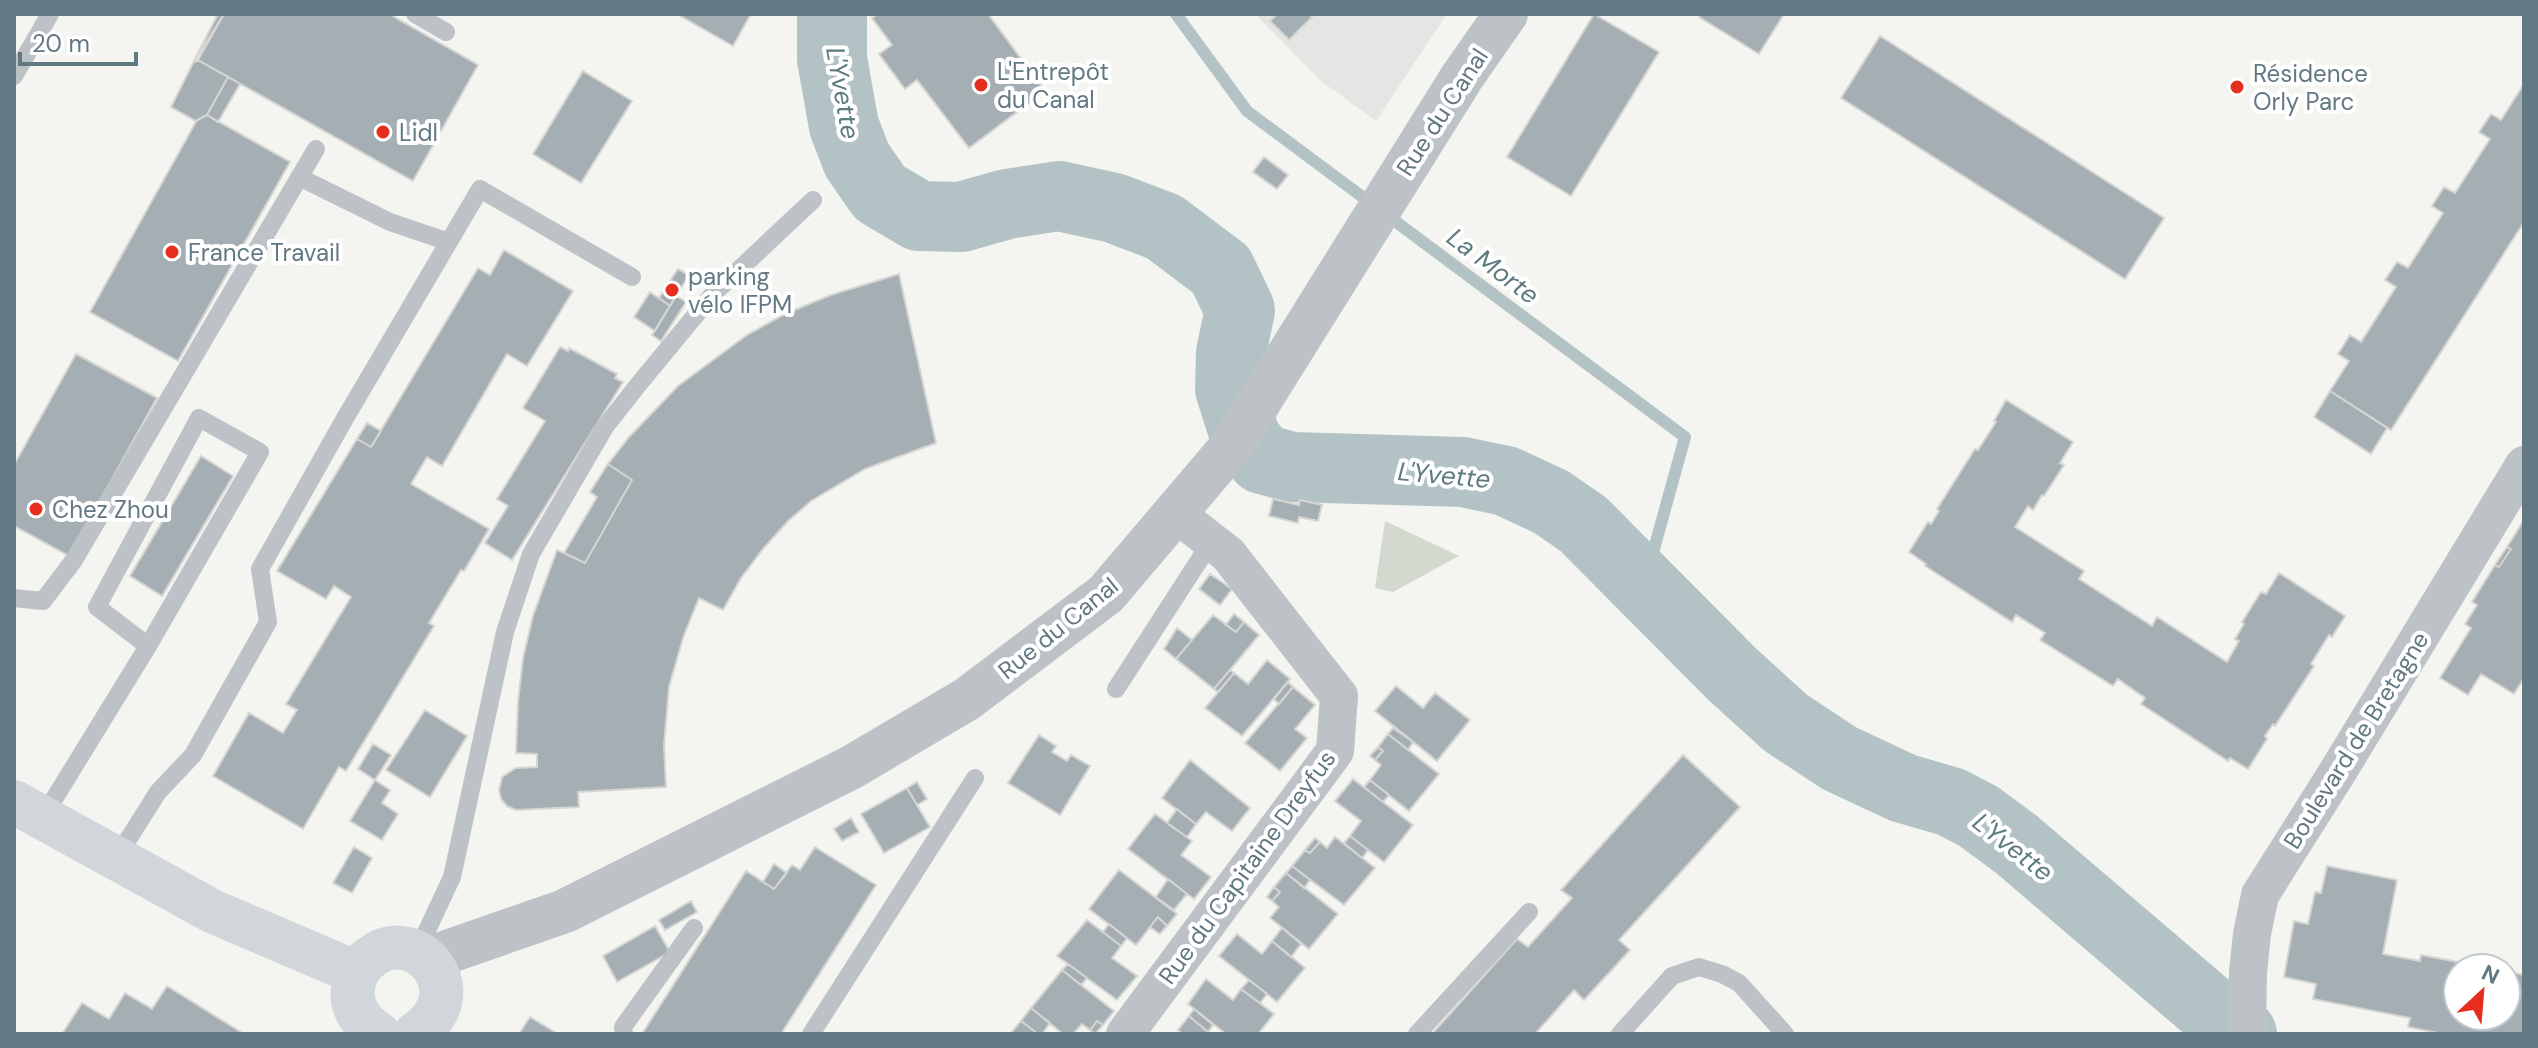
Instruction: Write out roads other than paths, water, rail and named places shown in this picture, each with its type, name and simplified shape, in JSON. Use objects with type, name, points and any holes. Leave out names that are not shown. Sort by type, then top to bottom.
[{"type":"main road","points":[[28,810],[212,911],[357,973]]},
{"type":"main road","points":[[379,1034],[361,1019],[352,998],[353,985],[365,961],[375,953],[389,948],[403,948],[422,956],[437,971],[442,985],[442,1000],[437,1015],[428,1026],[415,1034]]},
{"type":"street","name":"Rue du Canal","points":[[422,956],[565,911],[852,767],[967,699],[1106,594],[1231,447],[1425,136],[1506,14]]},
{"type":"street","name":"Boulevard de Bretagne","points":[[2247,1016],[2252,934],[2260,895],[2266,882],[2340,768],[2524,465]]},
{"type":"street","name":"Rue du Capitaine Dreyfus","points":[[1125,1034],[1335,751],[1339,696],[1228,554],[1175,513]]},
{"type":"lane","points":[[14,76],[50,14]]},
{"type":"lane","points":[[415,14],[446,32]]},
{"type":"lane","points":[[14,598],[43,601],[74,560],[316,149]]},
{"type":"lane","points":[[299,177],[390,222],[449,242]]},
{"type":"lane","points":[[117,857],[158,792],[193,755],[268,622],[260,569],[480,189],[632,277]]},
{"type":"lane","points":[[422,956],[452,877],[505,632],[531,554],[613,416],[713,294],[813,200]]},
{"type":"lane","points":[[28,810],[148,646],[260,452],[199,418],[97,607],[148,646]]},
{"type":"lane","points":[[1116,689],[1211,542]]},
{"type":"lane","points":[[811,1034],[975,778]]},
{"type":"lane","points":[[1417,1034],[1529,912]]},
{"type":"lane","points":[[624,1034],[623,1027],[694,928]]},
{"type":"lane","points":[[1620,1034],[1672,976],[1699,967],[1739,983],[1785,1034]]},
{"type":"waterway","name":"L'Yvette","points":[[832,14],[832,59],[844,126],[857,160],[880,193],[919,216],[961,217],[1007,204],[1059,196],[1114,208],[1164,227],[1221,270],[1240,310],[1231,353],[1230,389],[1246,439],[1262,459],[1292,467],[1463,472],[1506,481],[1551,502],[1583,524],[1733,675],[1786,723],[1839,758],[1903,788],[1951,802],[1978,816],[2016,844],[2242,1034]]},
{"type":"waterway","name":"La Morte","points":[[1176,14],[1247,111],[1685,437],[1644,585]]},
{"type":"place","name":"L'Entrepôt du Canal","points":[[981,85]]},
{"type":"place","name":"Résidence Orly Parc","points":[[2237,87]]},
{"type":"place","name":"Lidl","points":[[383,132]]},
{"type":"place","name":"France Travail","points":[[172,252]]},
{"type":"place","name":"parking vélo IFPM","points":[[672,290]]},
{"type":"place","name":"Chez Zhou","points":[[36,509]]}]
